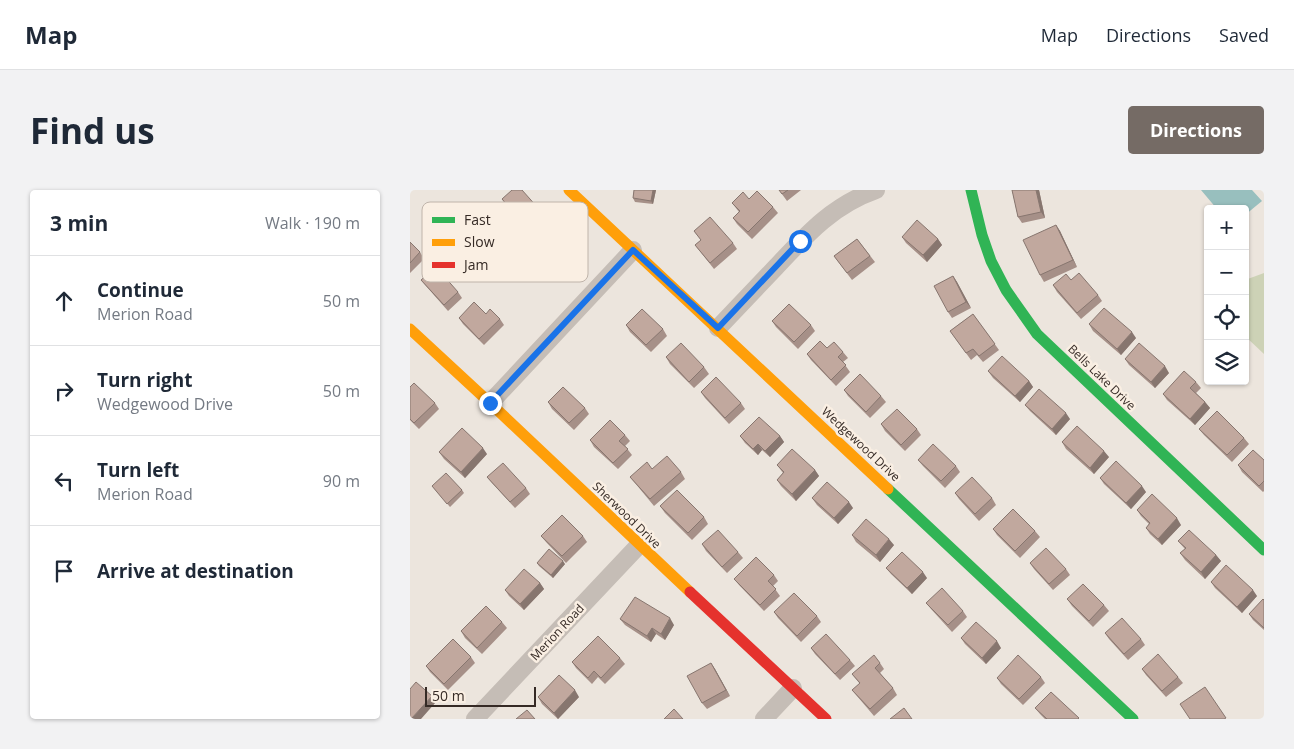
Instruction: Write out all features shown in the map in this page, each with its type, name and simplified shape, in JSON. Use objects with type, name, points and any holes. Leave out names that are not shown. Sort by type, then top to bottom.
[{"type":"street","name":"Wedgewood Drive","points":[[569,190],[582,202]]},
{"type":"street","points":[[718,328],[814,228],[844,204],[876,190]]},
{"type":"street","name":"Bells Lake Drive","points":[[972,190],[982,235],[991,261],[1009,295],[1037,334],[1264,550]]},
{"type":"street","name":"Wedgewood Drive","points":[[588,208],[1133,719]]},
{"type":"street","points":[[490,403],[633,250]]},
{"type":"street","name":"Sherwood Drive","points":[[410,329],[826,719]]},
{"type":"street","name":"Merion Road","points":[[475,719],[639,545]]},
{"type":"street","points":[[764,719],[793,688]]},
{"type":"green space","points":[[1264,273],[1264,354],[1249,340],[1249,279]]},
{"type":"water","points":[[1201,190],[1252,190],[1262,201],[1249,212],[1249,205],[1214,205]]},
{"type":"building","points":[[512,190],[522,190],[533,202],[505,202],[502,199]]},
{"type":"building","points":[[634,190],[653,190],[651,201],[633,198]]},
{"type":"building","points":[[779,190],[788,190],[782,194]]},
{"type":"building","points":[[1012,190],[1036,190],[1041,212],[1018,217]]},
{"type":"building","points":[[757,191],[773,207],[748,232],[733,218],[740,211],[732,203],[743,192],[749,199]]},
{"type":"building","points":[[710,217],[733,243],[710,263],[695,245],[701,240],[694,231]]},
{"type":"building","points":[[917,220],[938,239],[923,255],[902,237]]},
{"type":"building","points":[[1056,225],[1073,260],[1040,275],[1023,240]]},
{"type":"building","points":[[857,239],[870,256],[847,273],[834,256]]},
{"type":"building","points":[[410,242],[420,252],[410,263]]},
{"type":"building","points":[[1079,273],[1098,295],[1077,313],[1053,285],[1066,274],[1071,280]]},
{"type":"building","points":[[953,276],[966,302],[948,312],[934,286]]},
{"type":"building","points":[[423,282],[449,282],[458,292],[444,305]]},
{"type":"building","points":[[474,302],[486,314],[490,309],[500,319],[479,339],[459,318]]},
{"type":"building","points":[[789,304],[811,325],[794,342],[772,321]]},
{"type":"building","points":[[1104,308],[1132,332],[1117,349],[1089,324]]},
{"type":"building","points":[[642,309],[663,329],[646,345],[626,325]]},
{"type":"building","points":[[973,314],[995,344],[979,356],[973,349],[966,353],[950,331]]},
{"type":"building","points":[[820,341],[827,348],[834,342],[843,352],[838,357],[846,365],[831,380],[807,354]]},
{"type":"building","points":[[681,343],[704,367],[689,382],[666,357]]},
{"type":"building","points":[[1139,343],[1165,366],[1151,382],[1125,359]]},
{"type":"building","points":[[1002,356],[1029,381],[1015,396],[988,371]]},
{"type":"building","points":[[1184,371],[1196,382],[1190,388],[1205,402],[1190,419],[1163,394]]},
{"type":"building","points":[[860,374],[881,396],[866,412],[844,390]]},
{"type":"building","points":[[716,377],[741,403],[725,418],[701,392]]},
{"type":"building","points":[[414,383],[435,403],[414,423],[410,419],[410,387]]},
{"type":"building","points":[[563,387],[585,408],[569,423],[548,402]]},
{"type":"building","points":[[1039,389],[1066,413],[1052,429],[1025,405]]},
{"type":"building","points":[[897,409],[917,429],[901,445],[881,424]]},
{"type":"building","points":[[1217,411],[1244,438],[1227,455],[1199,429]]},
{"type":"building","points":[[759,417],[780,436],[765,451],[758,444],[753,449],[740,436]]},
{"type":"building","points":[[610,420],[625,435],[619,441],[628,449],[613,463],[590,440]]},
{"type":"building","points":[[1077,426],[1104,451],[1090,468],[1062,442]]},
{"type":"building","points":[[462,428],[483,448],[461,472],[439,452]]},
{"type":"building","points":[[933,444],[956,466],[941,481],[918,460]]},
{"type":"building","points":[[792,449],[815,470],[792,494],[777,480],[784,472],[777,465]]},
{"type":"building","points":[[1253,450],[1264,460],[1264,481],[1259,486],[1238,465]]},
{"type":"building","points":[[667,456],[681,472],[650,499],[630,477],[647,462],[652,469]]},
{"type":"building","points":[[1116,461],[1142,486],[1126,503],[1100,478]]},
{"type":"building","points":[[503,463],[526,488],[510,502],[487,477]]},
{"type":"building","points":[[446,473],[462,490],[447,504],[432,486]]},
{"type":"building","points":[[972,477],[992,498],[975,514],[955,493]]},
{"type":"building","points":[[827,482],[849,502],[834,518],[812,498]]},
{"type":"building","points":[[677,490],[704,517],[688,533],[660,506]]},
{"type":"building","points":[[1152,494],[1177,518],[1158,539],[1146,528],[1150,523],[1137,510]]},
{"type":"building","points":[[1013,509],[1035,531],[1015,551],[993,529]]},
{"type":"building","points":[[562,515],[583,536],[562,556],[541,536]]},
{"type":"building","points":[[866,519],[889,539],[876,555],[852,535]]},
{"type":"building","points":[[718,530],[738,552],[722,567],[702,544]]},
{"type":"building","points":[[1189,530],[1216,555],[1201,572],[1180,553],[1186,548],[1178,541]]},
{"type":"building","points":[[1046,548],[1066,569],[1049,584],[1030,563]]},
{"type":"building","points":[[549,549],[563,561],[551,575],[537,563]]},
{"type":"building","points":[[902,552],[923,572],[907,588],[886,568]]},
{"type":"building","points":[[756,557],[774,575],[768,581],[776,589],[760,605],[734,579]]},
{"type":"building","points":[[1226,565],[1253,590],[1237,607],[1211,582]]},
{"type":"building","points":[[524,569],[540,583],[520,604],[505,590]]},
{"type":"building","points":[[1083,584],[1104,605],[1089,621],[1067,599]]},
{"type":"building","points":[[942,588],[963,611],[948,625],[926,603]]},
{"type":"building","points":[[794,593],[817,616],[797,636],[774,612]]},
{"type":"building","points":[[635,597],[670,618],[661,634],[652,628],[647,636],[620,619]]},
{"type":"building","points":[[1264,600],[1264,628],[1249,614]]},
{"type":"building","points":[[486,606],[502,622],[477,648],[461,631]]},
{"type":"building","points":[[1122,618],[1141,639],[1124,654],[1105,633]]},
{"type":"building","points":[[976,622],[997,641],[982,658],[961,638]]},
{"type":"building","points":[[826,634],[850,660],[835,674],[811,648]]},
{"type":"building","points":[[598,636],[620,658],[601,678],[594,671],[588,678],[572,662]]},
{"type":"building","points":[[453,639],[471,657],[444,684],[426,666]]},
{"type":"building","points":[[1158,654],[1178,677],[1162,691],[1142,669]]},
{"type":"building","points":[[874,655],[880,663],[875,668],[893,688],[870,709],[852,690],[860,683],[852,674]]},
{"type":"building","points":[[1018,655],[1041,677],[1019,699],[997,678]]},
{"type":"building","points":[[711,663],[726,690],[702,703],[687,676]]},
{"type":"building","points":[[559,675],[575,690],[554,713],[538,697]]},
{"type":"building","points":[[416,682],[432,696],[411,719],[410,689]]},
{"type":"building","points":[[1205,687],[1226,718],[1190,719],[1180,704]]},
{"type":"building","points":[[1051,692],[1079,718],[1047,719],[1035,708]]},
{"type":"building","points":[[904,708],[912,719],[890,719]]},
{"type":"building","points":[[674,709],[683,719],[664,719]]},
{"type":"building","points":[[527,710],[535,719],[516,719]]},
{"type":"traffic: fast","points":[[971,190],[982,235],[991,261],[1006,290],[1037,334],[1264,550]]},
{"type":"traffic: fast","points":[[888,489],[1133,719]]},
{"type":"traffic: slow","points":[[569,190],[582,202]]},
{"type":"traffic: slow","points":[[588,208],[888,489]]},
{"type":"traffic: slow","points":[[410,329],[690,592]]},
{"type":"traffic: jam","points":[[690,592],[826,719]]},
{"type":"route","points":[[490,403],[633,250],[718,328],[800,241]]}]
